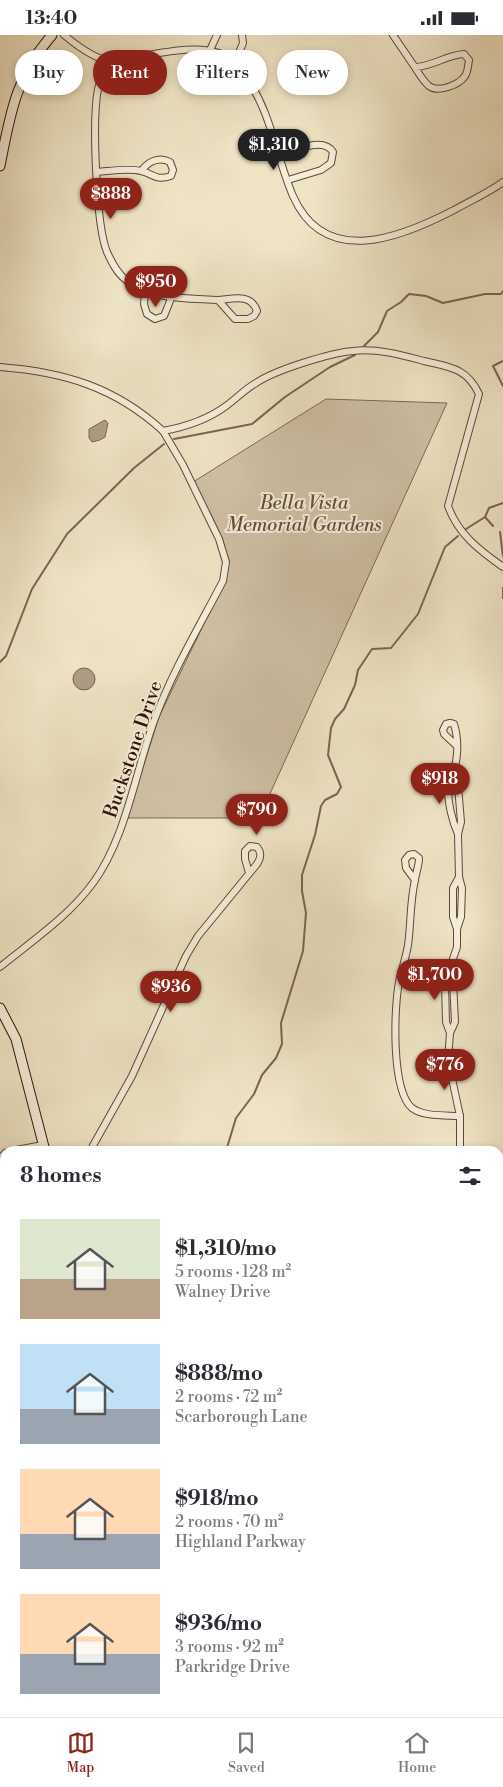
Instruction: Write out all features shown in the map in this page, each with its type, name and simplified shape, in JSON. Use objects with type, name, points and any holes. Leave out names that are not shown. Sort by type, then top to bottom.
[{"type":"main road","points":[[0,166],[20,83],[33,60],[52,35]]},
{"type":"main road","points":[[0,1008],[16,1039],[43,1146]]},
{"type":"street","points":[[64,35],[93,54]]},
{"type":"street","points":[[167,52],[183,49],[210,50],[217,35]]},
{"type":"street","points":[[240,50],[243,43],[242,35]]},
{"type":"street","points":[[393,35],[414,67],[430,87],[439,89],[452,85],[465,77],[469,60],[464,54],[429,66],[414,67]]},
{"type":"street","points":[[97,95],[95,111],[97,172],[102,231],[106,251],[116,270],[127,281],[145,291],[172,296],[218,300],[248,298],[252,301],[257,311],[254,317],[235,319],[218,300]]},
{"type":"street","points":[[256,95],[269,119],[293,197],[303,214],[314,225],[338,239],[361,242],[382,239],[409,231],[438,218],[503,182]]},
{"type":"street","points":[[280,155],[315,145],[326,146],[333,152],[331,163],[321,170],[288,180]]},
{"type":"street","points":[[97,172],[140,171],[163,179],[171,176],[173,171],[170,162],[160,159],[152,161],[140,171]]},
{"type":"street","points":[[145,291],[144,304],[147,315],[155,319],[164,317],[172,296]]},
{"type":"street","points":[[163,431],[189,426],[209,417],[226,407],[255,383],[274,373],[353,351],[375,351],[461,370],[474,383],[479,394],[448,506],[463,534],[503,567]]},
{"type":"street","name":"Buckstone Drive","points":[[0,367],[46,372],[94,386],[144,414],[163,431],[182,465],[219,539],[226,562],[223,581],[165,693],[144,749],[119,832],[103,867],[92,884],[74,905],[49,928],[0,967]]},
{"type":"street","points":[[457,746],[453,775],[458,786],[461,822],[458,834],[459,877],[462,888],[461,917],[457,929],[457,947],[451,970],[445,982],[446,1023],[450,1033],[448,1060],[460,1116],[460,1146]]},
{"type":"street","points":[[93,1146],[132,1076],[186,956],[198,936],[249,873]]},
{"type":"street","points":[[415,880],[408,947],[399,983],[396,1066],[406,1100],[413,1109],[426,1114],[460,1116]]},
{"type":"green space","name":"Bella Vista Memorial Gardens","points":[[326,399],[447,403],[259,818],[127,818],[159,717],[226,578],[227,566],[223,541],[193,482]]},
{"type":"shaded area","points":[[105,420],[108,423],[105,437],[92,442],[89,438],[89,429]]},
{"type":"shaded area","points":[[84,668],[92,671],[95,679],[92,687],[84,690],[76,687],[73,679],[76,671]]},
{"type":"waterway","points":[[364,346],[378,332],[387,311],[409,294],[426,296],[443,303],[485,294],[501,294],[503,291]]},
{"type":"waterway","points":[[174,439],[252,424],[285,397],[330,367],[355,355]]},
{"type":"waterway","points":[[503,361],[493,366],[503,386]]},
{"type":"waterway","points":[[0,662],[6,656],[32,589],[67,534],[134,468],[164,444]]},
{"type":"waterway","points":[[466,529],[485,517],[489,508],[503,503]]},
{"type":"waterway","points":[[485,517],[493,526]]},
{"type":"waterway","points":[[500,532],[503,556]]},
{"type":"waterway","points":[[228,1146],[236,1118],[254,1094],[262,1075],[276,1058],[282,1044],[281,1023],[303,951],[306,913],[302,891],[302,875],[315,835],[321,806],[325,800],[337,794],[341,787],[328,755],[331,728],[335,719],[344,709],[355,685],[358,670],[372,649],[391,648],[418,614],[445,547],[458,536]]},
{"type":"waterway","points":[[503,588],[503,598]]}]
